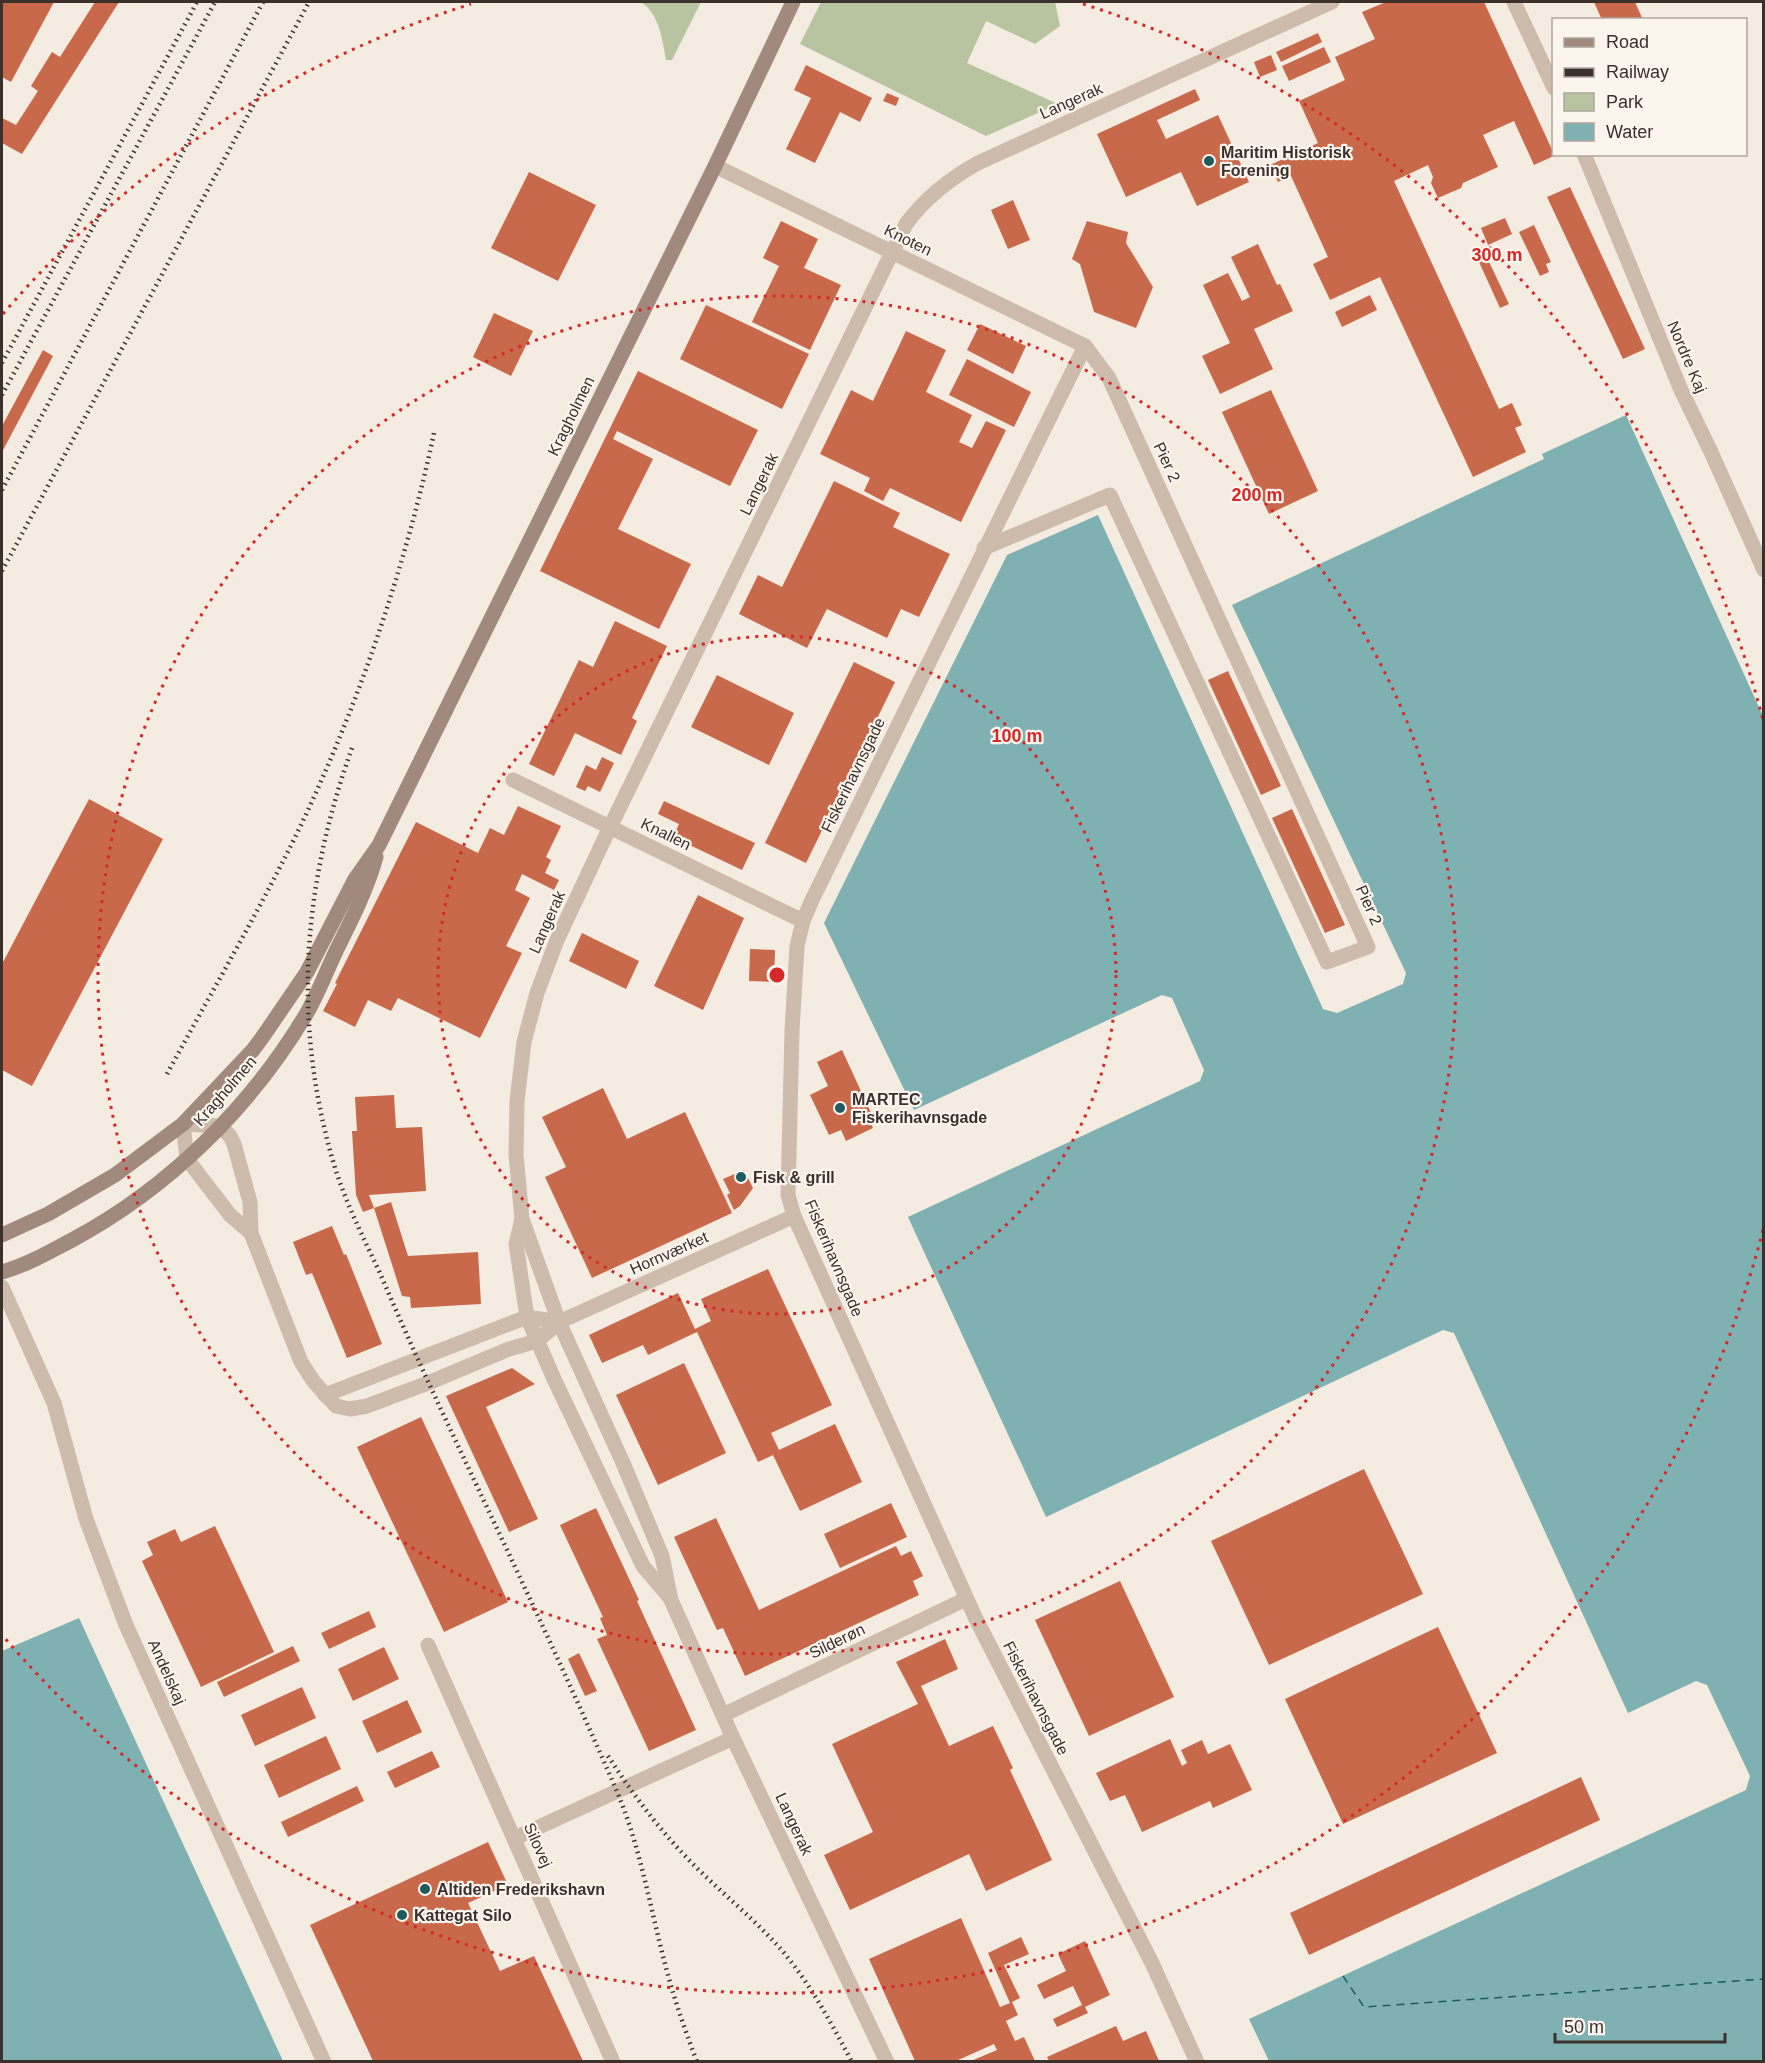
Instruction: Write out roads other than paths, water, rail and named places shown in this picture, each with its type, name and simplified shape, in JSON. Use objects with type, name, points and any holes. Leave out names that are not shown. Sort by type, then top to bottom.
[{"type":"street","name":"Kragholmen","points":[[2,1235],[48,1214],[115,1175],[183,1124],[253,1050],[307,972],[355,879],[379,845],[715,166],[793,2]]},
{"type":"street","name":"Langerak","points":[[887,2061],[733,1738],[671,1600],[662,1556],[623,1462],[559,1322],[522,1219],[516,1134],[517,1101],[524,1042],[537,993],[557,940],[610,827],[906,224],[919,206],[957,174],[988,158],[1332,2]]},
{"type":"street","points":[[1514,2],[1552,84]]},
{"type":"street","name":"Nordre Kaj","points":[[1585,156],[1681,390],[1764,570]]},
{"type":"street","name":"Knoten","points":[[715,166],[1085,346]]},
{"type":"street","name":"Pier 2","points":[[984,548],[1110,495],[1327,962],[1368,947],[1109,378],[1085,346]]},
{"type":"street","name":"Fiskerihavnsgade","points":[[1085,346],[984,548],[812,900],[804,921],[797,946],[788,1195],[794,1216],[966,1599],[1152,1963],[1197,2061]]},
{"type":"street","name":"Knallen","points":[[513,780],[804,921]]},
{"type":"street","name":"Kragholmen","points":[[2,1272],[21,1267],[95,1227],[159,1184],[220,1126],[275,1061],[308,1010],[368,884],[379,845]]},
{"type":"street","points":[[187,1159],[183,1124],[220,1126]]},
{"type":"street","name":"Hornværket","points":[[220,1126],[230,1136],[250,1202],[251,1233],[302,1362],[314,1382],[336,1406],[350,1409],[367,1406],[509,1349],[537,1341],[559,1322],[794,1216]]},
{"type":"street","name":"Hornværket","points":[[187,1159],[230,1215],[251,1233]]},
{"type":"street","name":"Langerak","points":[[522,1219],[516,1244],[527,1317],[643,1566],[671,1600]]},
{"type":"street","name":"Andelskaj","points":[[2,1287],[54,1403],[86,1519],[126,1625],[324,2061]]},
{"type":"street","points":[[325,1395],[527,1317],[559,1322]]},
{"type":"street","name":"Silderøn","points":[[723,1715],[966,1599]]},
{"type":"street","name":"Silovej","points":[[428,1645],[613,2061]]},
{"type":"street","points":[[515,1838],[733,1738]]},
{"type":"water","points":[[1626,415],[1763,716],[1763,2061],[1269,2061],[1249,2019],[1746,1790],[1750,1776],[1707,1685],[1696,1681],[1628,1713],[1454,1333],[1443,1330],[1046,1517],[908,1217],[1200,1081],[1204,1070],[1172,998],[1162,995],[914,1110],[824,923],[1007,555],[1098,515],[1323,1009],[1337,1013],[1403,984],[1406,973],[1232,605],[1544,459],[1542,454]]},
{"type":"water","points":[[79,1618],[283,2061],[2,2061],[2,1651]]},
{"type":"railway","points":[[2,363],[197,2]]},
{"type":"railway","points":[[2,395],[215,2]]},
{"type":"railway","points":[[2,490],[263,2]]},
{"type":"railway","points":[[2,571],[309,2]]},
{"type":"railway","points":[[167,1074],[285,857],[342,731],[395,583],[410,533],[434,433]]},
{"type":"railway","points":[[352,748],[335,799],[323,850],[314,902],[309,953],[308,1004],[312,1056],[320,1108],[333,1161],[354,1217],[436,1400],[553,1647],[625,1811],[672,1989],[697,2062]]},
{"type":"railway","points":[[608,1756],[646,1810],[678,1848],[768,1935],[789,1959],[818,2002],[852,2062]]},
{"type":"place","name":"Maritim Historisk Forening","points":[[1209,161]]},
{"type":"place","name":"MARTEC Fiskerihavnsgade","points":[[840,1108]]},
{"type":"place","name":"Fisk & grill","points":[[741,1177]]},
{"type":"place","name":"Altiden Frederikshavn","points":[[425,1889]]},
{"type":"place","name":"Kattegat Silo","points":[[402,1915]]}]
